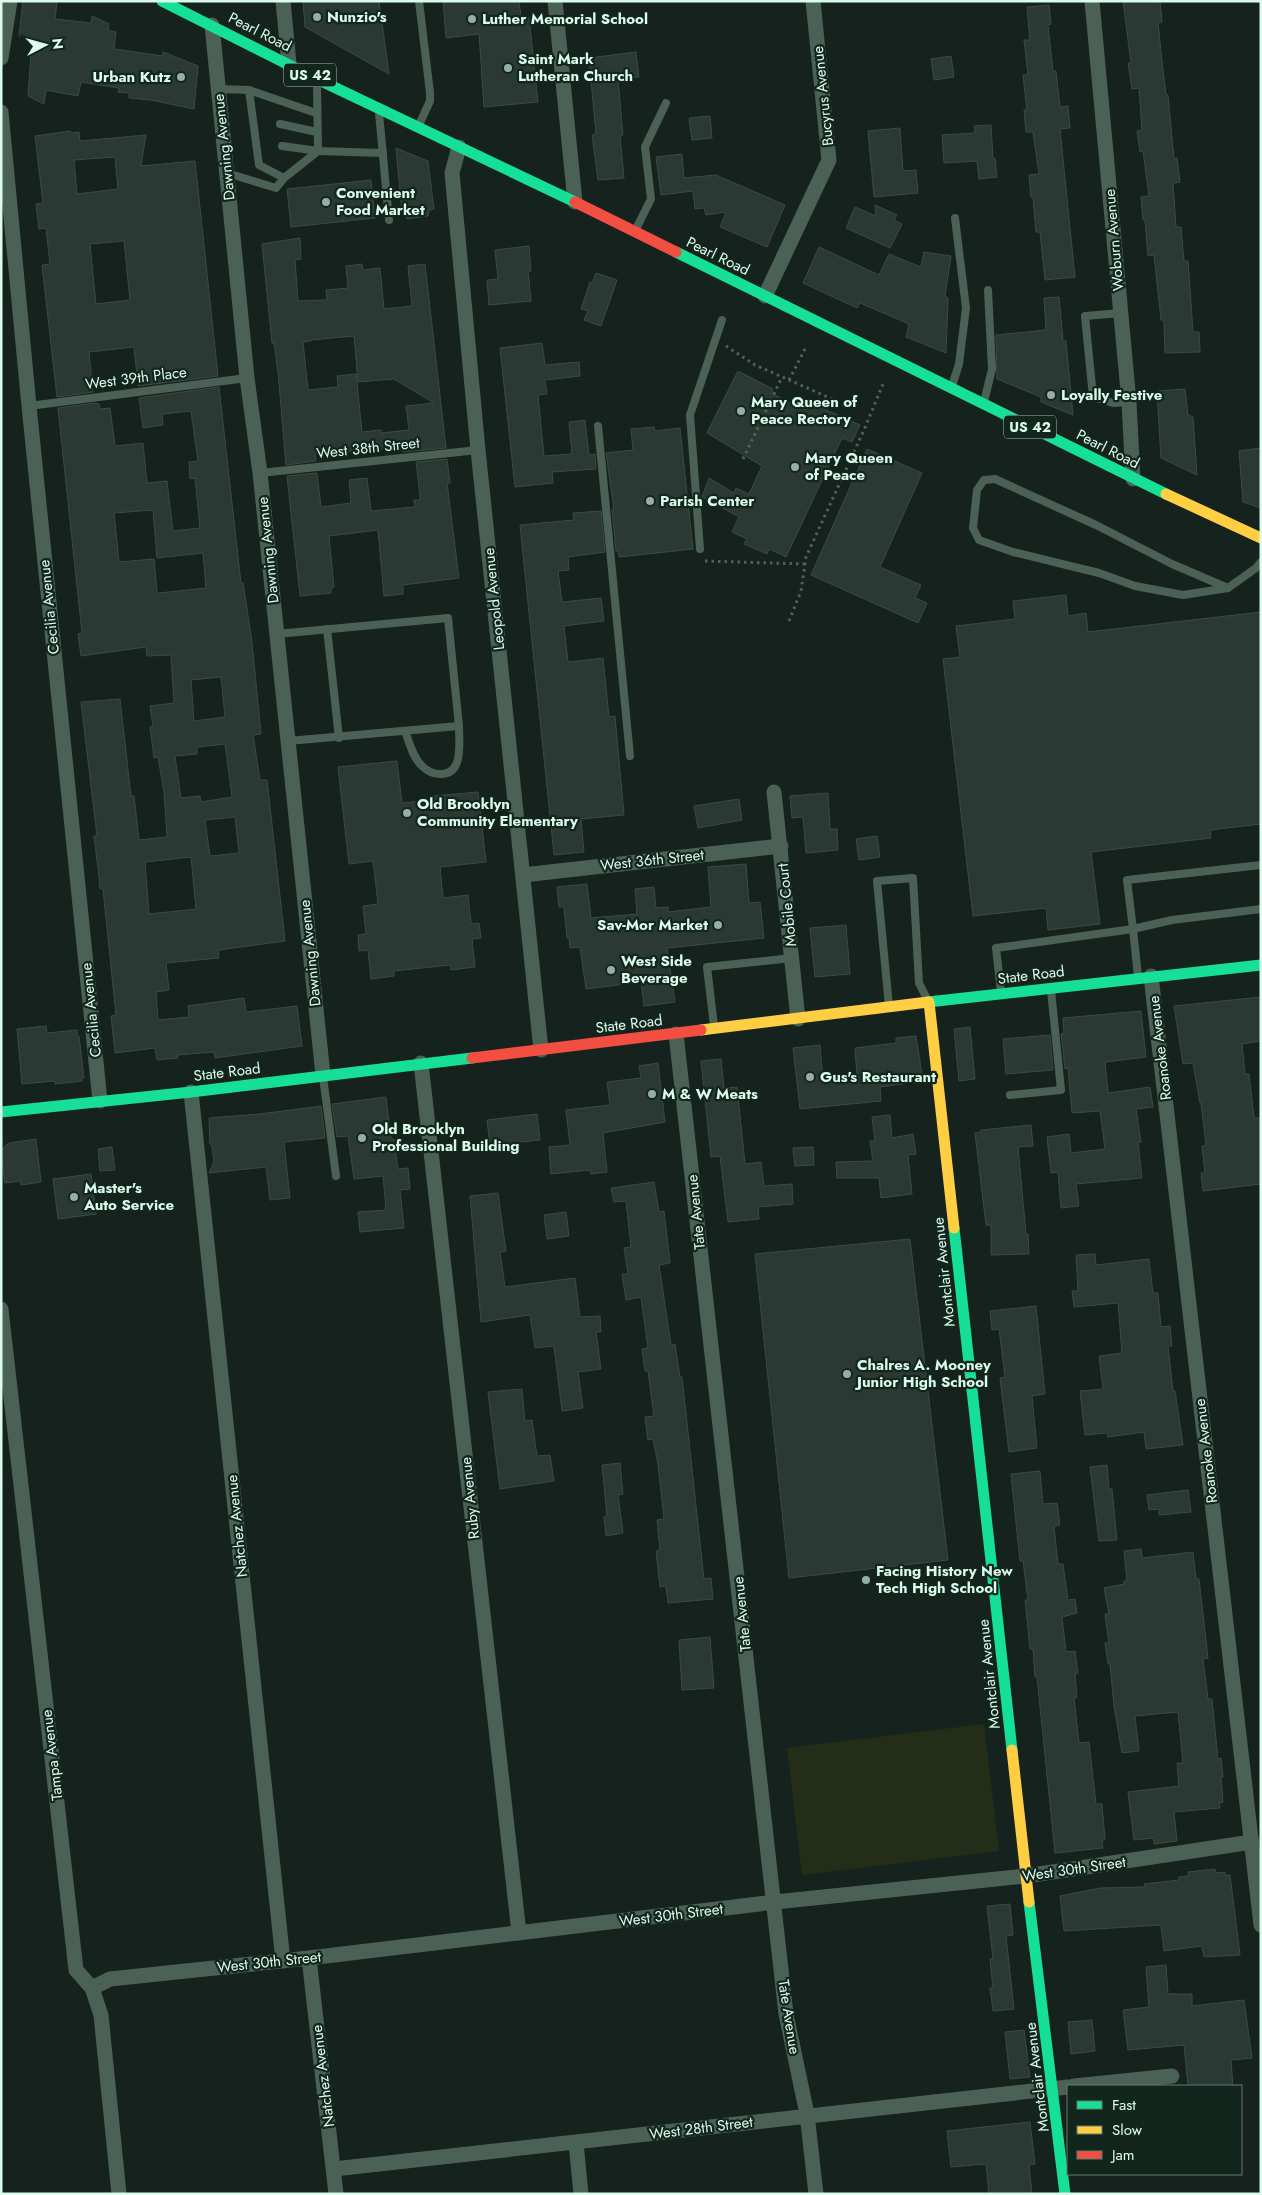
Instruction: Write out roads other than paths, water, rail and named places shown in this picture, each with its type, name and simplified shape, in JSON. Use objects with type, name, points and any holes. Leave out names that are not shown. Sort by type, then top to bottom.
[{"type":"main road","name":"Pearl Road","points":[[162,1],[317,79],[419,126],[459,148],[635,231],[1133,479],[1261,538]]},
{"type":"main road","name":"State Road","points":[[1,1112],[191,1092],[929,1002],[1261,965]]},
{"type":"main road","name":"Montclair Avenue","points":[[929,1002],[1026,1876],[1061,2088],[1066,2194]]},
{"type":"street","points":[[1,58],[10,1]]},
{"type":"street","points":[[283,1],[290,64]]},
{"type":"street","points":[[555,1],[575,202]]},
{"type":"street","name":"Bucyrus Avenue","points":[[765,296],[829,160],[813,1]]},
{"type":"street","name":"Woburn Avenue","points":[[1092,1],[1129,402],[1133,479]]},
{"type":"street","name":"Dawning Avenue","points":[[212,25],[247,378],[260,473],[323,1075]]},
{"type":"street","name":"Cecilia Avenue","points":[[1,112],[100,1101]]},
{"type":"street","name":"Leopold Avenue","points":[[459,148],[452,173],[478,450],[541,1050]]},
{"type":"street","name":"Mobile Court","points":[[774,792],[798,1018]]},
{"type":"street","name":"West 36th Street","points":[[523,875],[781,846]]},
{"type":"street","name":"Roanoke Avenue","points":[[1145,977],[1261,1925]]},
{"type":"street","name":"Tate Avenue","points":[[676,1034],[775,1902],[786,2014],[807,2114],[816,2194]]},
{"type":"street","name":"Ruby Avenue","points":[[422,1063],[519,1933]]},
{"type":"street","name":"Natchez Avenue","points":[[191,1092],[283,1960]]},
{"type":"street","name":"Tampa Avenue","points":[[1,1310],[76,1970],[92,1988],[101,2015],[119,2194]]},
{"type":"street","name":"West 30th Street","points":[[92,1988],[110,1979],[309,1958],[775,1902],[1026,1876],[1252,1842]]},
{"type":"street","name":"Natchez Avenue","points":[[309,1958],[336,2194]]},
{"type":"street","points":[[1084,2085],[1172,2076]]},
{"type":"street","name":"West 28th Street","points":[[334,2169],[576,2144],[807,2114],[1061,2088]]},
{"type":"street","points":[[576,2144],[581,2194]]},
{"type":"lane","points":[[419,1],[430,101],[419,126]]},
{"type":"lane","points":[[317,79],[318,151]]},
{"type":"lane","points":[[218,89],[249,90],[316,113]]},
{"type":"lane","points":[[249,90],[257,120],[259,164],[284,178]]},
{"type":"lane","points":[[635,231],[652,199],[645,146],[666,103]]},
{"type":"lane","points":[[379,108],[389,220]]},
{"type":"lane","points":[[280,124],[317,132]]},
{"type":"lane","points":[[282,146],[318,151],[383,153]]},
{"type":"lane","points":[[227,172],[276,188],[284,178],[318,151]]},
{"type":"lane","points":[[952,388],[959,364],[966,308],[955,218]]},
{"type":"lane","points":[[984,404],[992,369],[988,290]]},
{"type":"lane","points":[[1121,313],[1084,316],[1093,397],[1113,403],[1129,402]]},
{"type":"lane","points":[[700,549],[690,415],[722,320]]},
{"type":"lane","name":"West 39th Place","points":[[29,406],[247,378]]},
{"type":"lane","points":[[598,426],[630,756]]},
{"type":"lane","name":"West 38th Street","points":[[260,473],[478,450]]},
{"type":"lane","points":[[1228,588],[1172,564],[1096,524],[995,479],[984,480],[977,490],[973,528],[979,540],[1014,552],[1099,573],[1135,586],[1183,595],[1228,588],[1256,568],[1261,562]]},
{"type":"lane","points":[[277,634],[448,618],[459,726],[459,761],[451,772],[441,774],[430,772],[421,766],[405,731]]},
{"type":"lane","points":[[327,629],[339,738]]},
{"type":"lane","points":[[288,741],[459,726]]},
{"type":"lane","points":[[1145,977],[1132,929],[1127,880],[1261,865]]},
{"type":"lane","points":[[889,1007],[877,881],[913,878],[919,983],[929,1002]]},
{"type":"lane","points":[[1001,994],[996,948],[1132,929],[1172,920],[1261,909]]},
{"type":"lane","points":[[714,1029],[707,967],[792,958]]},
{"type":"lane","points":[[1010,1095],[1061,1090],[1051,988]]},
{"type":"lane","points":[[323,1075],[336,1176]]},
{"type":"place","name":"Nunzio's","points":[[317,17]]},
{"type":"place","name":"Luther Memorial School","points":[[472,19]]},
{"type":"place","name":"Saint Mark Lutheran Church","points":[[508,68]]},
{"type":"place","name":"Urban Kutz","points":[[181,77]]},
{"type":"place","name":"Convenient Food Market","points":[[326,202]]},
{"type":"place","name":"Loyally Festive","points":[[1051,395]]},
{"type":"place","name":"Mary Queen of Peace Rectory","points":[[741,411]]},
{"type":"place","name":"Mary Queen of Peace","points":[[795,467]]},
{"type":"place","name":"Parish Center","points":[[650,501]]},
{"type":"place","name":"Old Brooklyn Community Elementary","points":[[407,813]]},
{"type":"place","name":"Sav-Mor Market","points":[[718,925]]},
{"type":"place","name":"West Side Beverage","points":[[611,970]]},
{"type":"place","name":"Gus's Restaurant","points":[[810,1077]]},
{"type":"place","name":"M & W Meats","points":[[652,1094]]},
{"type":"place","name":"Old Brooklyn Professional Building","points":[[362,1138]]},
{"type":"place","name":"Master's Auto Service","points":[[74,1197]]},
{"type":"place","name":"Chalres A. Mooney Junior High School","points":[[847,1374]]},
{"type":"place","name":"Facing History New Tech High School","points":[[866,1580]]}]
